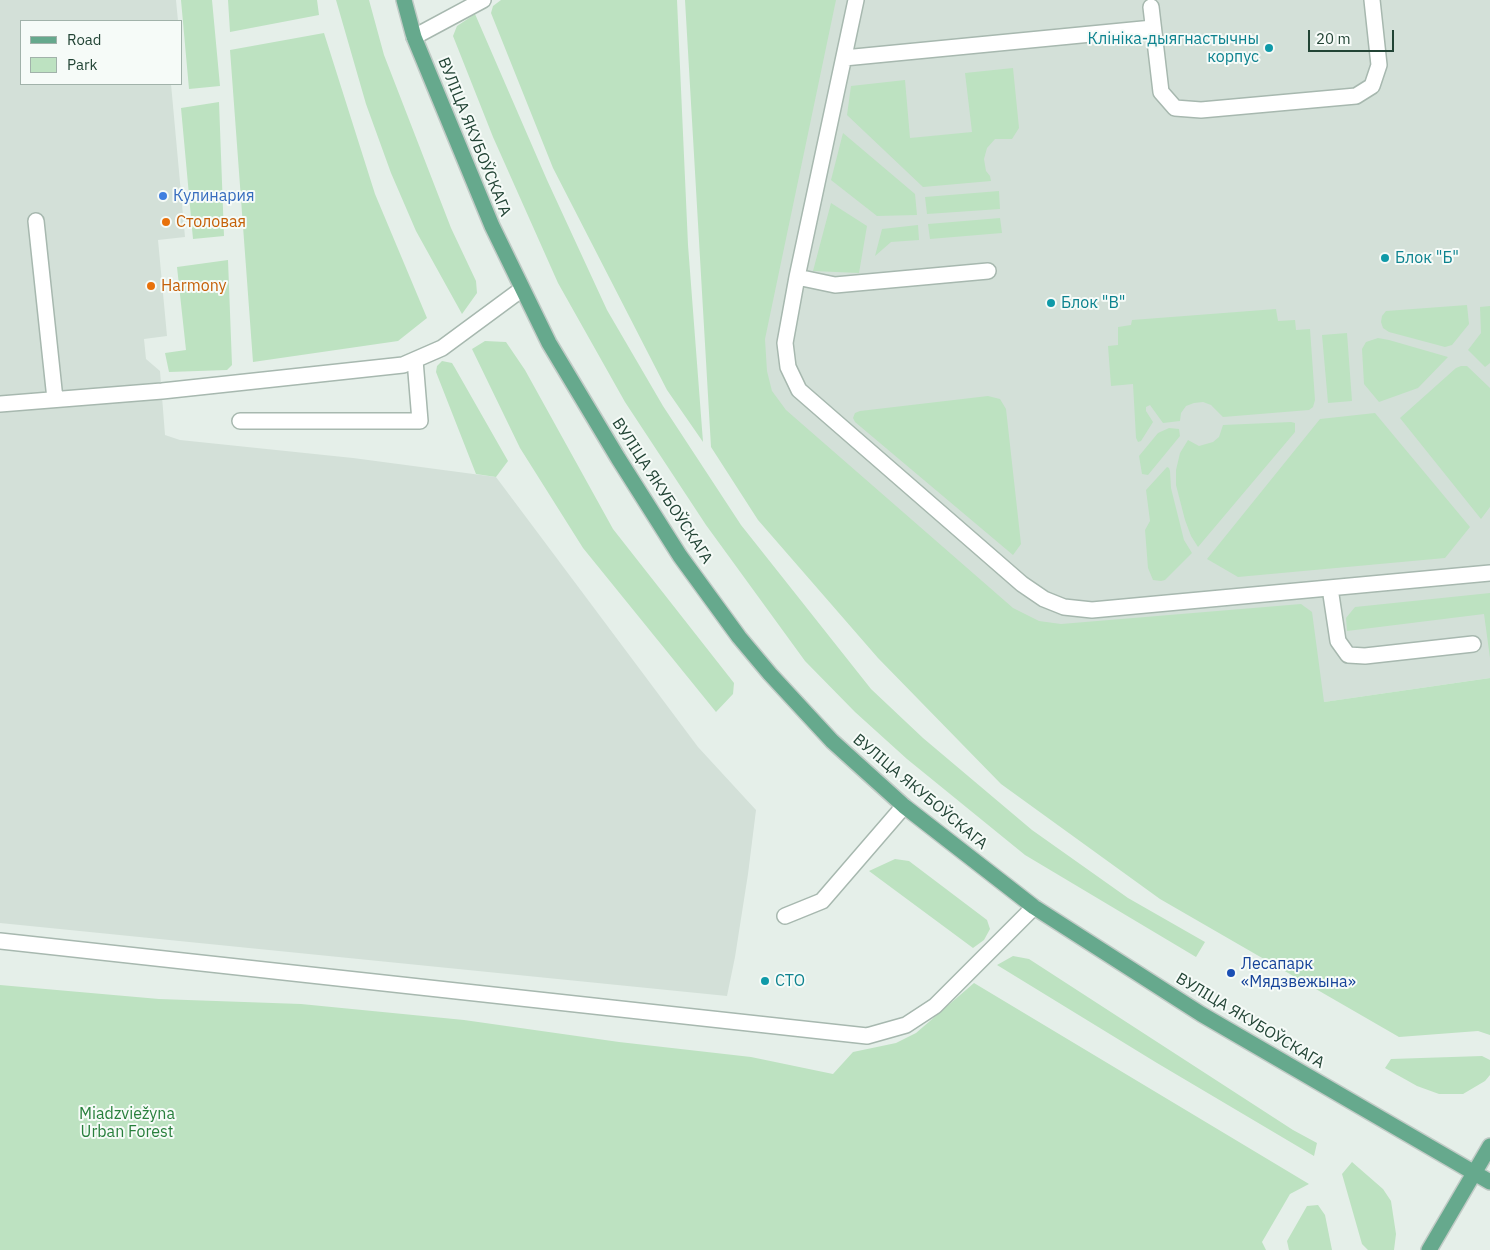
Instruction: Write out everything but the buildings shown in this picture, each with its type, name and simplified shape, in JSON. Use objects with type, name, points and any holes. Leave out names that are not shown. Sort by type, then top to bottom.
[{"type":"main road","name":"ВУЛІЦА ЯКУБОЎСКАГА","points":[[404,0],[414,37],[492,226],[549,343],[680,556],[739,636],[770,674],[832,741],[904,806],[1034,907],[1201,1014],[1490,1182]]},
{"type":"main road","points":[[1429,1250],[1490,1146]]},
{"type":"lane","points":[[414,37],[483,0]]},
{"type":"lane","points":[[856,0],[797,277],[785,343],[788,367],[799,390],[1022,584],[1044,599],[1064,607],[1092,610],[1490,573]]},
{"type":"lane","points":[[1151,7],[1161,92],[1175,108],[1201,110],[1356,96],[1372,86],[1379,65],[1372,0]]},
{"type":"lane","points":[[844,58],[1154,28]]},
{"type":"lane","points":[[36,221],[55,399]]},
{"type":"lane","points":[[797,277],[835,285],[988,271]]},
{"type":"lane","points":[[0,404],[162,391],[402,365],[442,348],[522,289]]},
{"type":"lane","points":[[240,421],[420,421],[415,360]]},
{"type":"lane","points":[[1330,588],[1338,642],[1348,655],[1365,656],[1473,644]]},
{"type":"lane","points":[[785,916],[822,901],[904,806]]},
{"type":"lane","points":[[0,941],[867,1036],[906,1025],[934,1006],[1034,907]]},
{"type":"shaded area","points":[[0,0],[176,0],[178,20],[20,20],[20,85],[171,85],[185,237],[158,240],[167,336],[144,339],[146,359],[160,371],[165,435],[180,440],[353,458],[496,477],[698,747],[756,810],[735,957],[727,996],[0,923]]},
{"type":"shaded area","points":[[695,0],[1490,0],[1490,678],[1035,744],[718,404]]},
{"type":"green space","points":[[181,0],[212,0],[220,86],[189,89]]},
{"type":"green space","points":[[228,0],[317,0],[319,15],[230,32]]},
{"type":"green space","points":[[336,0],[369,0],[384,55],[451,228],[476,281],[477,293],[462,314],[416,231],[391,173],[366,104]]},
{"type":"green space","points":[[501,0],[677,0],[688,245],[703,442],[667,390],[553,168],[491,13],[493,6]]},
{"type":"green space","points":[[685,0],[836,0],[765,339],[767,371],[772,391],[786,410],[1013,608],[1039,621],[1061,624],[1301,604],[1312,612],[1324,702],[1490,678],[1490,1035],[1478,1031],[1399,1037],[1160,899],[1001,784],[878,658],[758,520],[711,447]]},
{"type":"green space","points":[[475,14],[547,180],[607,310],[663,406],[741,525],[871,689],[923,738],[1032,830],[1128,898],[1205,942],[1196,957],[1025,855],[907,759],[855,712],[805,661],[706,525],[625,402],[558,283],[493,137],[453,36],[457,26]]},
{"type":"green space","points":[[324,33],[375,194],[427,318],[398,341],[253,362],[230,50]]},
{"type":"green space","points":[[1013,68],[1019,128],[1012,139],[995,139],[987,148],[984,159],[986,171],[991,181],[923,187],[847,115],[851,86],[905,80],[910,138],[972,132],[965,73]]},
{"type":"green space","points":[[219,102],[224,236],[193,239],[181,108]]},
{"type":"green space","points":[[843,133],[915,194],[917,215],[877,216],[831,180]]},
{"type":"green space","points":[[999,191],[1000,209],[927,214],[925,197]]},
{"type":"green space","points":[[831,203],[867,226],[859,273],[813,271]]},
{"type":"green space","points":[[1000,218],[1002,233],[930,239],[928,224]]},
{"type":"green space","points":[[918,225],[919,240],[891,242],[875,256],[882,229]]},
{"type":"green space","points":[[228,260],[232,365],[227,370],[169,372],[165,353],[186,350],[177,267]]},
{"type":"green space","points":[[1467,305],[1469,324],[1452,345],[1445,347],[1389,332],[1383,328],[1381,322],[1382,316],[1386,311]]},
{"type":"green space","points":[[1490,306],[1490,363],[1485,367],[1468,350],[1481,333],[1480,307]]},
{"type":"green space","points":[[1276,309],[1278,321],[1295,320],[1296,330],[1310,329],[1315,400],[1313,407],[1309,410],[1223,417],[1211,405],[1203,402],[1186,406],[1181,413],[1180,421],[1163,423],[1150,405],[1146,407],[1146,411],[1153,422],[1141,441],[1138,442],[1136,438],[1133,384],[1111,386],[1108,346],[1118,345],[1118,327],[1131,325],[1132,320]]},
{"type":"green space","points":[[1347,333],[1352,401],[1328,403],[1322,335]]},
{"type":"green space","points":[[1378,338],[1448,357],[1418,388],[1379,402],[1364,384],[1362,349],[1366,342]]},
{"type":"green space","points":[[485,341],[506,342],[525,370],[613,529],[734,683],[733,694],[716,712],[583,548],[520,448],[472,349]]},
{"type":"green space","points":[[442,361],[452,363],[508,461],[496,477],[476,474],[436,372],[437,366]]},
{"type":"green space","points":[[1467,366],[1490,388],[1490,507],[1481,519],[1400,418],[1456,368]]},
{"type":"green space","points":[[988,396],[1000,399],[1006,409],[1021,544],[1013,555],[855,422],[853,418],[855,413],[860,411]]},
{"type":"green space","points":[[1375,413],[1470,527],[1445,558],[1238,577],[1207,559],[1320,419]]},
{"type":"green space","points":[[1295,423],[1295,432],[1198,547],[1191,536],[1185,520],[1176,485],[1176,470],[1180,453],[1188,440],[1199,446],[1213,442],[1219,437],[1223,425]]},
{"type":"green space","points":[[1169,428],[1179,429],[1180,436],[1148,475],[1142,474],[1139,456],[1158,433]]},
{"type":"green space","points":[[1167,467],[1170,471],[1171,488],[1184,540],[1192,553],[1165,580],[1161,581],[1153,580],[1148,568],[1145,530],[1150,521],[1146,490]]},
{"type":"green space","points":[[1490,593],[1490,658],[1484,614],[1347,631],[1346,618],[1355,607]]},
{"type":"green space","points":[[895,859],[909,861],[987,920],[990,929],[984,940],[973,948],[869,871]]},
{"type":"green space","points":[[1013,956],[1029,959],[1293,1130],[1317,1143],[1314,1156],[997,965]]},
{"type":"green space","name":"Miadzviežyna Urban Forest","points":[[974,983],[1309,1184],[1290,1194],[1262,1242],[1266,1250],[0,1250],[0,985],[159,999],[301,1004],[464,1020],[619,1042],[751,1057],[833,1074],[853,1052],[896,1043],[916,1033]]},
{"type":"green space","points":[[1482,1056],[1490,1060],[1490,1075],[1485,1081],[1463,1094],[1439,1094],[1417,1086],[1385,1068],[1391,1059]]},
{"type":"green space","points":[[1352,1162],[1383,1189],[1391,1201],[1396,1234],[1394,1250],[1368,1250],[1362,1244],[1342,1174]]},
{"type":"green space","points":[[1318,1205],[1325,1215],[1332,1250],[1289,1250],[1287,1241],[1307,1206]]},
{"type":"place","name":"Клініка-дыягнастычны корпус","points":[[1269,48]]},
{"type":"place","name":"Кулинария","points":[[163,196]]},
{"type":"place","name":"Cтоловая","points":[[166,222]]},
{"type":"place","name":"Блок \"Б\"","points":[[1385,258]]},
{"type":"place","name":"Harmony","points":[[151,286]]},
{"type":"place","name":"Блок \"В\"","points":[[1051,303]]},
{"type":"place","name":"Лесапарк «Мядзвежына»","points":[[1231,973]]},
{"type":"place","name":"СТО","points":[[765,981]]}]
